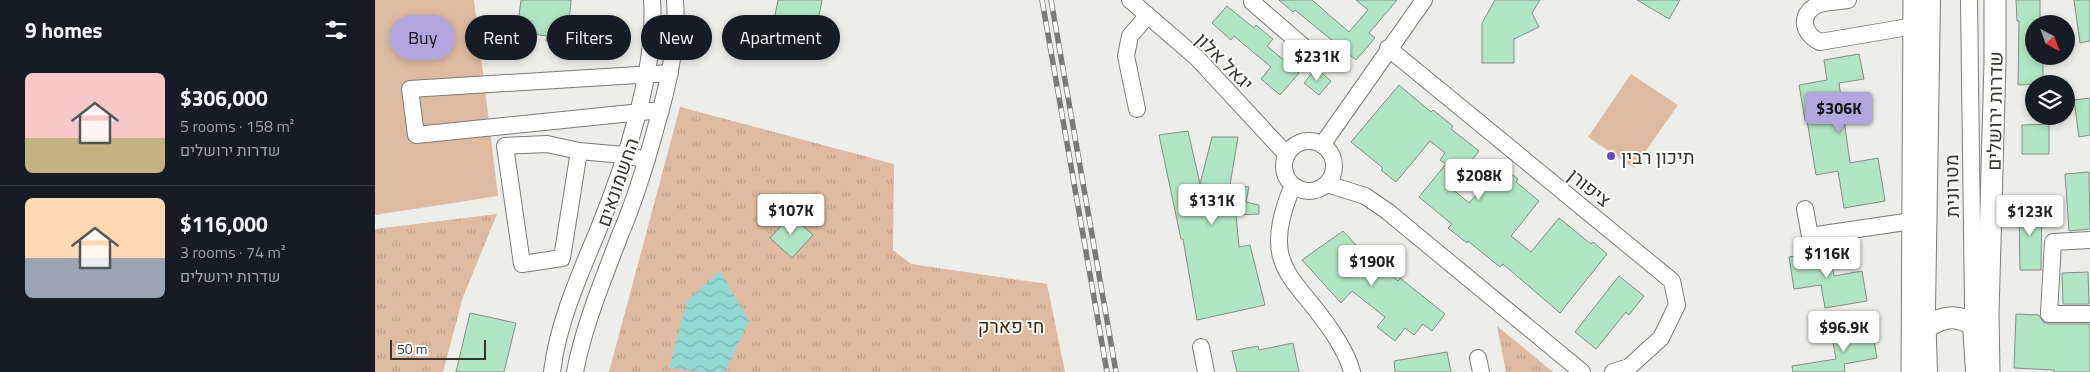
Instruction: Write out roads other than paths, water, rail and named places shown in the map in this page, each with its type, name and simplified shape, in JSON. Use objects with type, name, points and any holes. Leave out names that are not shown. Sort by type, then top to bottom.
[{"type":"main road","points":[[1912,372],[1914,0]]},
{"type":"main road","name":"שדרות ירושלים","points":[[1988,363],[1995,0]]},
{"type":"main road","points":[[1912,344],[1919,332],[1929,324],[1940,318],[1953,318],[1971,324],[1980,335],[1988,363]]},
{"type":"street","name":"החשמונאים","points":[[552,372],[560,333],[624,155],[637,111],[651,42],[652,0]]},
{"type":"street","name":"החשמונאים","points":[[575,372],[587,324],[647,160],[661,110],[670,73],[675,0]]},
{"type":"street","name":"יגאל אלון","points":[[1130,0],[1197,58],[1287,155]]},
{"type":"street","points":[[1253,0],[1252,2],[1303,46]]},
{"type":"street","points":[[1322,145],[1388,48],[1424,0]]},
{"type":"street","points":[[1849,0],[1817,5],[1809,13],[1805,23],[1807,32],[1812,38],[1820,42],[1914,26]]},
{"type":"street","name":"מטרונית","points":[[1929,372],[1929,324],[1927,309],[1932,0]]},
{"type":"street","name":"מטרונית","points":[[1969,0],[1973,307],[1971,324],[1974,372]]},
{"type":"street","points":[[1137,109],[1126,56],[1130,36],[1147,16]]},
{"type":"street","name":"ציפורן","points":[[1388,48],[1672,280],[1677,305],[1661,338],[1629,367],[1613,372]]},
{"type":"street","points":[[661,110],[416,135],[410,89],[670,73]]},
{"type":"street","points":[[1307,141],[1322,145],[1329,150],[1335,165],[1334,173],[1327,184],[1317,190],[1308,191],[1293,185],[1285,171],[1287,155],[1299,144],[1307,141]]},
{"type":"street","points":[[579,151],[562,258],[523,264],[505,146],[547,144],[579,151],[624,155],[647,160]]},
{"type":"street","points":[[1327,184],[1365,196],[1387,211],[1583,372]]},
{"type":"street","points":[[1293,185],[1283,208],[1279,226],[1278,245],[1283,265],[1294,284],[1331,329],[1350,361],[1352,372]]},
{"type":"street","points":[[1805,210],[1811,236],[1912,221]]},
{"type":"street","points":[[2090,240],[2053,242],[2049,314],[2090,314]]},
{"type":"street","points":[[1201,347],[1206,372]]},
{"type":"water","points":[[720,271],[749,321],[725,372],[669,368],[687,301]]},
{"type":"railway","points":[[1042,0],[1107,372]]},
{"type":"railway","points":[[1051,0],[1116,372]]},
{"type":"place","name":"תיכון רבין","points":[[1611,156]]},
{"type":"park label","name":"חי פארק","points":[[1011,325]]}]
